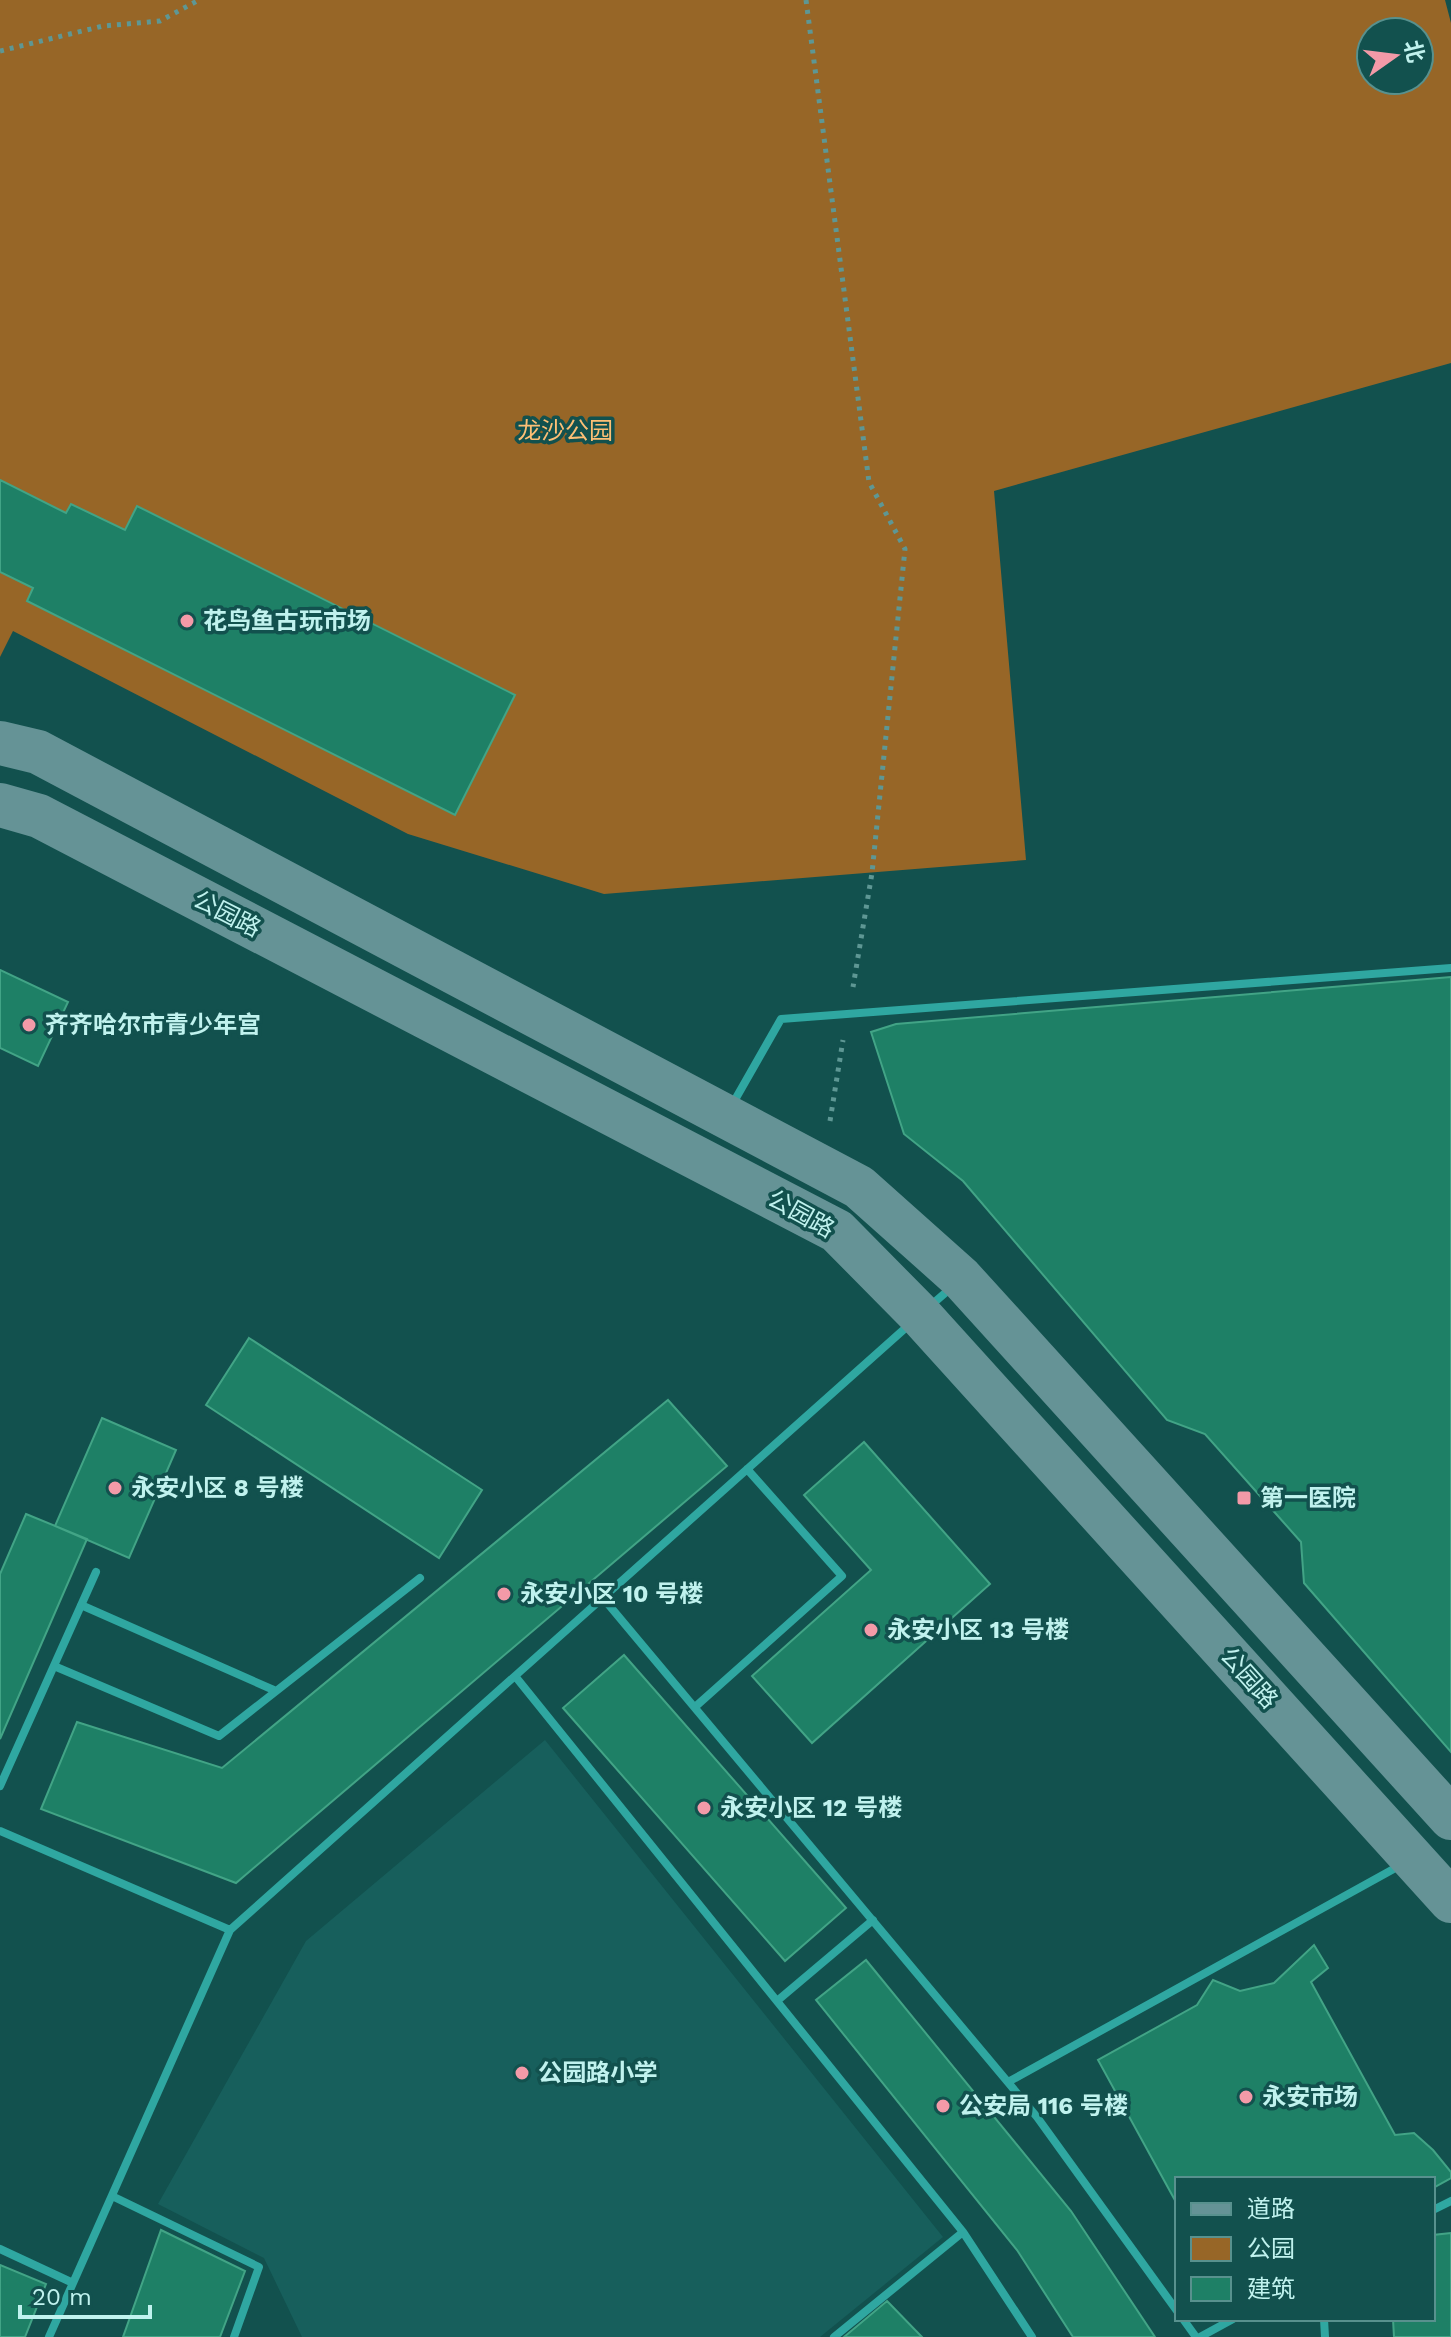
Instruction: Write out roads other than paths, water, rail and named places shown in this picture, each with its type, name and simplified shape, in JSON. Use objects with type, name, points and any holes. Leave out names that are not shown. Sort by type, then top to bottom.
[{"type":"main road","name":"公园路","points":[[0,743],[38,752],[713,1139],[837,1231],[920,1315],[1451,1901]]},
{"type":"main road","name":"公园路","points":[[0,805],[39,816],[713,1139],[822,1168],[859,1187],[961,1278],[1451,1818]]},
{"type":"street","points":[[713,1139],[781,1019],[1451,968]]},
{"type":"street","points":[[49,2337],[230,1930],[961,1278]]},
{"type":"street","points":[[695,1707],[842,1576],[747,1469]]},
{"type":"street","points":[[0,1786],[96,1572]]},
{"type":"street","points":[[54,1666],[219,1736],[420,1578]]},
{"type":"street","points":[[603,1598],[1037,2117],[1175,2308]]},
{"type":"street","points":[[81,1605],[276,1691]]},
{"type":"street","points":[[515,1676],[963,2232],[1032,2337]]},
{"type":"street","points":[[0,1831],[230,1930]]},
{"type":"street","points":[[1008,2082],[1413,1859]]},
{"type":"street","points":[[777,2001],[873,1920]]},
{"type":"street","points":[[112,2196],[259,2267],[234,2337]]},
{"type":"street","points":[[834,2337],[963,2232]]},
{"type":"street","points":[[0,2249],[73,2283]]},
{"type":"street","points":[[1185,2321],[1198,2337],[1229,2321]]},
{"type":"place","name":"花鸟鱼古玩市场","points":[[187,621]]},
{"type":"place","name":"齐齐哈尔市青少年宫","points":[[29,1025]]},
{"type":"place","name":"永安小区 8 号楼","points":[[115,1488]]},
{"type":"place","name":"第一医院","points":[[1244,1498]]},
{"type":"place","name":"永安小区 10 号楼","points":[[504,1594]]},
{"type":"place","name":"永安小区 13 号楼","points":[[871,1630]]},
{"type":"place","name":"永安小区 12 号楼","points":[[704,1808]]},
{"type":"place","name":"公园路小学","points":[[522,2073]]},
{"type":"place","name":"永安市场","points":[[1246,2097]]},
{"type":"place","name":"公安局 116 号楼","points":[[943,2106]]},
{"type":"park label","name":"龙沙公园","points":[[565,431]]}]
